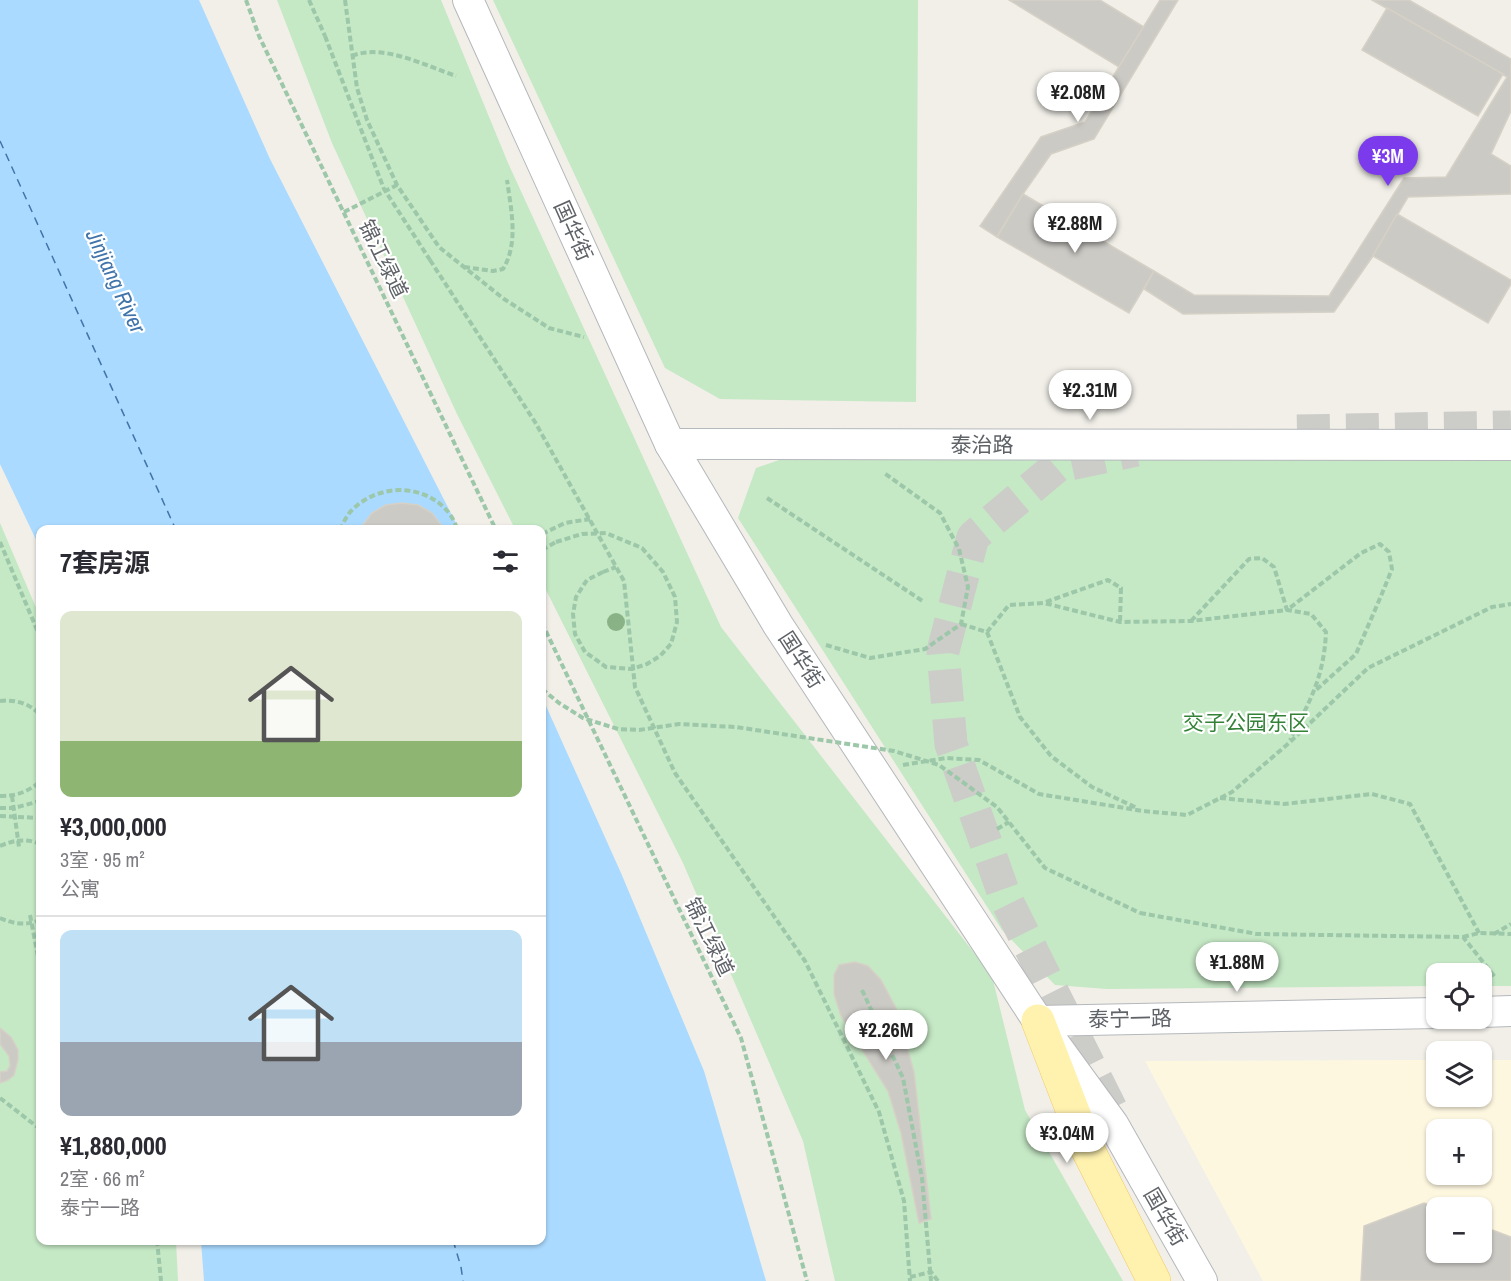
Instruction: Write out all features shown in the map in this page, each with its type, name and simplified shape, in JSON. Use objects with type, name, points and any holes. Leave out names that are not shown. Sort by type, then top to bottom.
[{"type":"main road","points":[[1038,1021],[1087,1148],[1154,1281]]},
{"type":"street","name":"国华街","points":[[468,0],[670,444],[778,625],[1038,1021],[1113,1124],[1202,1281]]},
{"type":"street","name":"泰治路","points":[[670,444],[1511,445]]},
{"type":"street","points":[[1492,1012],[1511,1011]]},
{"type":"street","name":"泰宁一路","points":[[1038,1021],[1426,1013]]},
{"type":"path","name":"锦江绿道","points":[[246,0],[259,36],[494,525]]},
{"type":"path","points":[[309,0],[384,189],[535,422],[624,581],[635,687],[675,773],[805,961],[879,1112],[903,1201],[910,1279],[931,1272]]},
{"type":"path","points":[[345,0],[357,88],[367,120],[397,185],[439,247],[504,299],[549,328],[584,337]]},
{"type":"path","points":[[352,56],[363,51],[388,53],[456,76]]},
{"type":"path","points":[[463,267],[493,271],[503,269],[509,259],[513,223],[507,180]]},
{"type":"path","points":[[344,212],[397,185]]},
{"type":"path","points":[[825,644],[870,658],[925,649],[960,624],[968,587],[959,549],[940,513],[916,494],[880,471]]},
{"type":"path","points":[[343,525],[351,510],[369,497],[389,490],[411,491],[432,498],[449,513],[455,525]]},
{"type":"path","points":[[767,498],[924,602]]},
{"type":"path","points":[[546,532],[565,523],[590,519]]},
{"type":"path","points":[[546,548],[582,534],[606,533],[642,548],[663,572],[675,597],[677,622],[671,644],[660,656],[632,669],[606,667],[585,652],[576,634],[573,614],[576,597],[587,580],[616,567]]},
{"type":"path","points":[[0,542],[36,628]]},
{"type":"path","points":[[1287,610],[1361,553],[1380,544],[1389,552],[1392,569],[1356,654],[1315,691]]},
{"type":"path","points":[[1191,621],[1249,559],[1262,558],[1274,567],[1287,610]]},
{"type":"path","points":[[987,632],[1009,605],[1044,603],[1108,580],[1121,588],[1120,622]]},
{"type":"path","points":[[1044,603],[1120,622],[1191,621],[1287,610],[1311,614],[1326,632],[1325,656],[1315,691],[1289,742]]},
{"type":"path","points":[[897,766],[946,758],[979,760],[1039,794],[1143,811],[1187,815],[1232,792],[1368,668],[1492,607],[1511,604]]},
{"type":"path","points":[[960,624],[987,632]]},
{"type":"path","name":"锦江绿道","points":[[546,631],[741,1038],[807,1281]]},
{"type":"path","points":[[987,632],[1020,717],[1051,756],[1092,787],[1143,811]]},
{"type":"path","points":[[546,692],[583,718],[618,729],[639,730],[679,724],[736,727],[894,751],[939,765],[997,807],[1046,868],[1140,913],[1257,934],[1463,937],[1479,933],[1511,934]]},
{"type":"path","points":[[0,701],[22,703],[36,712]]},
{"type":"path","points":[[0,796],[12,796],[28,791],[36,785]]},
{"type":"path","points":[[1220,798],[1284,804],[1372,794],[1410,804],[1479,933]]},
{"type":"path","points":[[12,796],[19,848]]},
{"type":"path","points":[[0,808],[14,808],[36,802]]},
{"type":"path","points":[[0,816],[36,818]]},
{"type":"path","points":[[997,829],[1009,822]]},
{"type":"path","points":[[0,846],[25,839],[36,843]]},
{"type":"path","points":[[30,915],[36,945]]},
{"type":"path","points":[[0,918],[12,923],[36,922]]},
{"type":"path","points":[[1494,934],[1511,924]]},
{"type":"path","points":[[1463,937],[1495,977]]},
{"type":"path","points":[[862,990],[903,1078],[922,1178],[931,1281]]},
{"type":"path","points":[[0,1098],[36,1126]]},
{"type":"path","points":[[157,1245],[161,1281]]},
{"type":"path","points":[[931,1272],[938,1281]]},
{"type":"shaded area","points":[[1426,1060],[1426,1107],[1492,1107],[1492,1060],[1511,1060],[1511,1281],[1263,1281],[1145,1061]]},
{"type":"green space","points":[[277,0],[441,0],[508,163],[721,627],[992,976],[1025,1110],[1123,1281],[835,1281],[803,1141],[683,863],[546,590],[546,525],[513,525],[457,414],[332,143]]},
{"type":"green space","points":[[493,0],[918,0],[916,402],[720,399],[665,368]]},
{"type":"green space","name":"交子公园东区","points":[[1511,458],[1511,986],[1492,986],[1492,963],[1426,963],[1426,986],[1107,989],[1055,985],[1002,930],[738,518],[756,468],[782,459]]},
{"type":"green space","points":[[0,523],[36,608],[36,1245],[176,1245],[178,1281],[0,1281]]},
{"type":"water","name":"Jinjiang River","points":[[0,0],[199,0],[270,159],[457,525],[36,525],[36,540],[0,464]]},
{"type":"water","points":[[546,706],[621,873],[704,1071],[766,1281],[204,1281],[201,1245],[546,1245]]},
{"type":"building","points":[[1009,0],[1100,0],[1144,27],[1119,67]]},
{"type":"building","points":[[1160,0],[1178,0],[1094,139],[1051,154],[997,237],[980,226],[1041,137],[1085,122]]},
{"type":"building","points":[[1372,0],[1409,0],[1511,59],[1511,111],[1491,154],[1511,166],[1511,194],[1408,197],[1373,256],[1334,312],[1183,314],[1144,289],[1154,271],[1194,295],[1329,296],[1404,178],[1446,177],[1507,77]]},
{"type":"building","points":[[1387,8],[1503,74],[1478,116],[1362,50]]},
{"type":"building","points":[[1023,194],[1154,271],[1129,313],[997,237]]},
{"type":"building","points":[[1397,214],[1511,280],[1511,284],[1488,323],[1373,256]]},
{"type":"building","points":[[402,503],[418,505],[432,513],[441,525],[363,525],[372,513],[386,505]]},
{"type":"building","points":[[855,962],[868,966],[881,980],[896,1008],[914,1072],[931,1219],[919,1223],[901,1133],[888,1091],[841,1016],[834,994],[834,975],[839,965]]},
{"type":"building","points":[[0,1028],[11,1037],[18,1050],[18,1060],[14,1075],[0,1083],[0,1072],[7,1071],[10,1066],[9,1056],[0,1044]]},
{"type":"building","points":[[1424,1203],[1426,1204],[1426,1263],[1492,1263],[1492,1230],[1511,1237],[1511,1281],[1361,1281],[1364,1226]]},
{"type":"ferry route","points":[[0,141],[174,525]]},
{"type":"ferry route","points":[[454,1245],[463,1281]]},
{"type":"tunnel","points":[[1297,431],[1511,427]]},
{"type":"tunnel","points":[[1111,1109],[1005,897],[951,744],[943,651],[973,537],[1056,467],[1136,450]]}]
